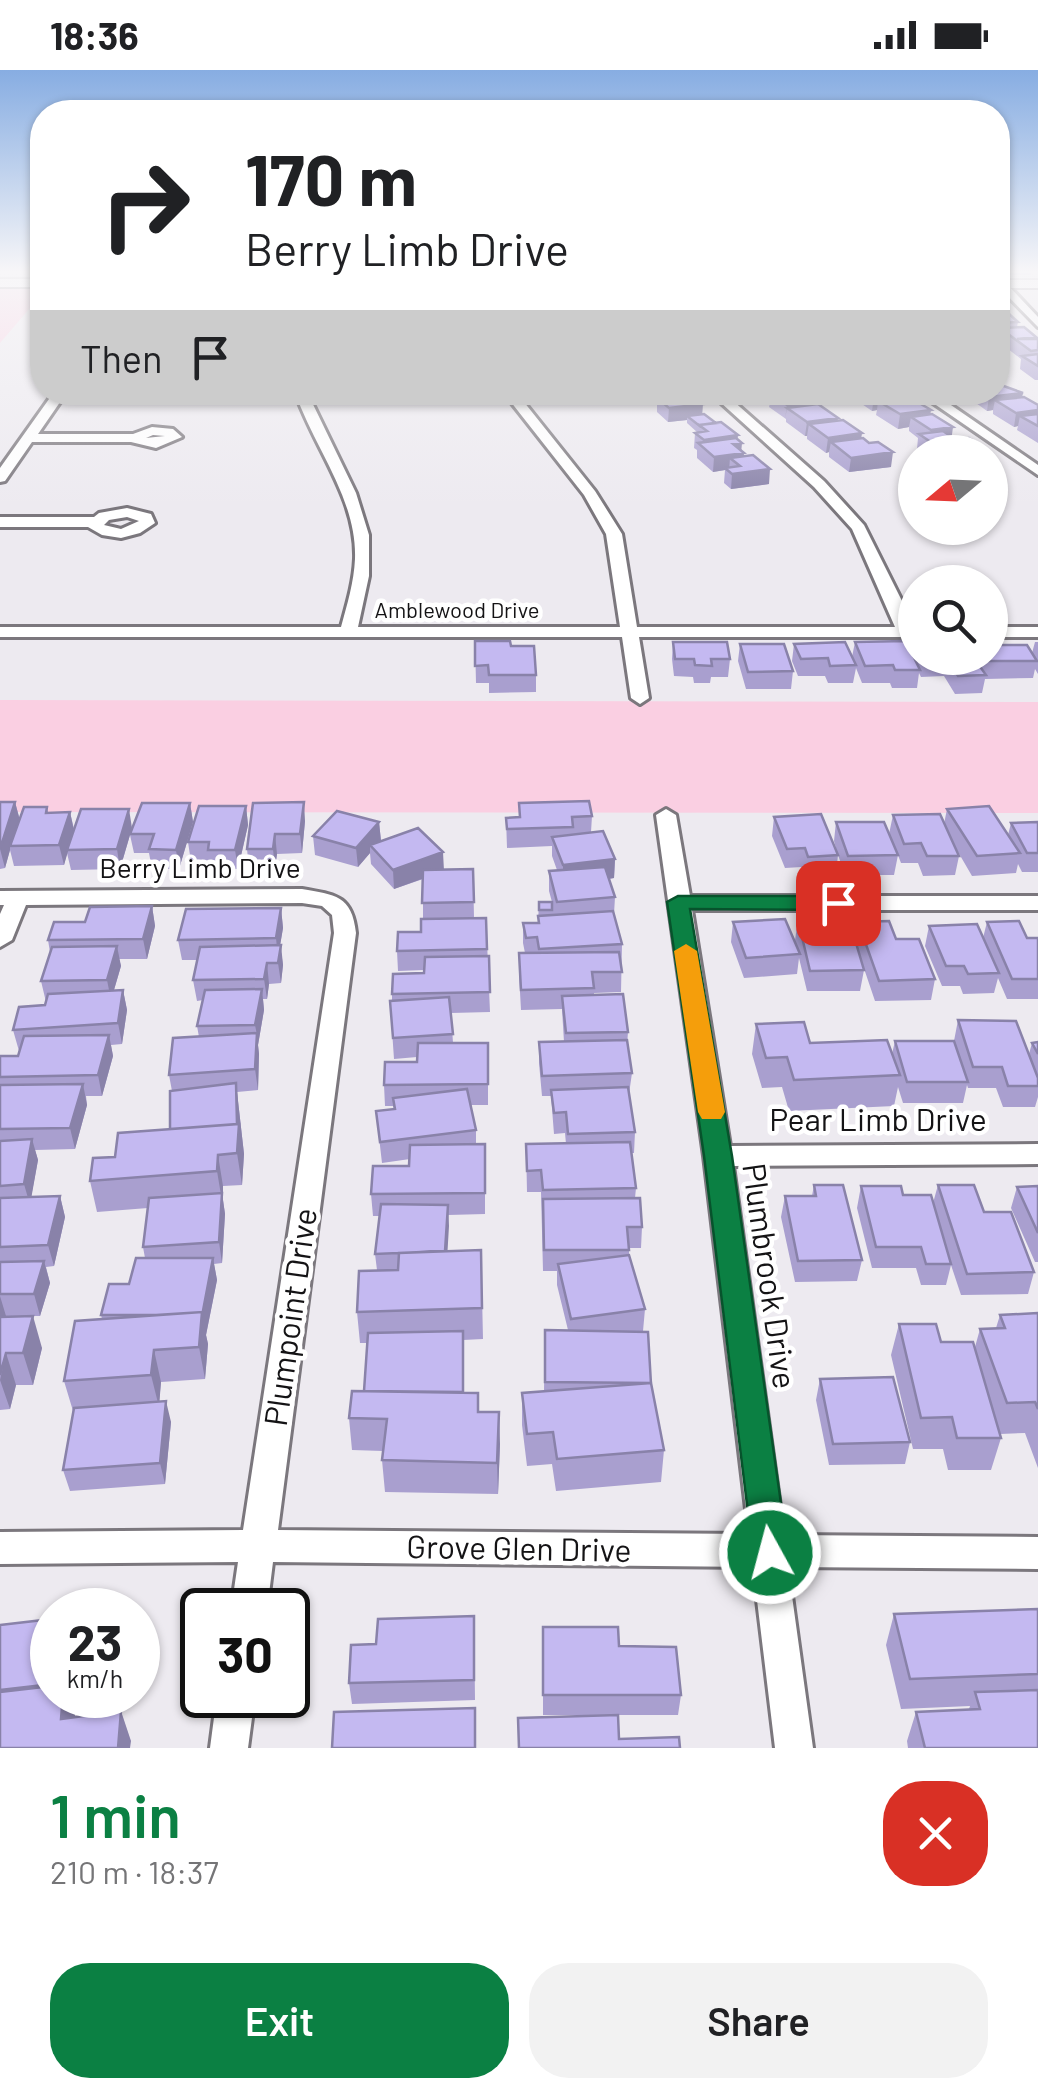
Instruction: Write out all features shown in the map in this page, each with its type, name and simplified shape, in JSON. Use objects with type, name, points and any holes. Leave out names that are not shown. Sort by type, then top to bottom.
[{"type":"street","points":[[0,478],[52,405]]},
{"type":"street","points":[[305,405],[349,496],[362,537],[360,584],[348,633]]},
{"type":"street","points":[[519,405],[608,521],[619,550],[640,698]]},
{"type":"street","points":[[730,405],[819,484],[859,528],[898,606]]},
{"type":"street","points":[[942,405],[1038,472]]},
{"type":"street","points":[[28,438],[136,438]]},
{"type":"street","points":[[0,522],[96,522]]},
{"type":"street","name":"Amblewood Drive","points":[[0,632],[898,632]]},
{"type":"street","points":[[1008,632],[1038,632]]},
{"type":"street","name":"Plumbrook Drive","points":[[666,815],[718,1156],[794,1748]]},
{"type":"street","name":"Berry Limb Drive","points":[[9,898],[302,896],[329,900],[343,913],[345,934],[332,1024]]},
{"type":"street","points":[[0,940],[9,898]]},
{"type":"street","points":[[678,902],[1038,903]]},
{"type":"street","name":"Plumpoint Drive","points":[[252,1588],[332,1024]]},
{"type":"street","name":"Pear Limb Drive","points":[[718,1156],[1038,1154]]},
{"type":"street","name":"Grove Glen Drive","points":[[0,1548],[1038,1552]]},
{"type":"street","points":[[229,1748],[233,1718]]},
{"type":"shaded area","points":[[0,700],[1038,702],[1038,813],[0,812]]},
{"type":"building","points":[[1038,354],[1038,366],[1022,356]]},
{"type":"building","points":[[1024,397],[1038,405],[1038,410],[1016,413],[1003,405],[1010,405],[1010,398]]},
{"type":"building","points":[[819,405],[838,418],[807,422],[787,408]]},
{"type":"building","points":[[885,405],[923,405],[931,410],[900,414]]},
{"type":"building","points":[[704,414],[716,423],[701,427],[687,416]]},
{"type":"building","points":[[932,414],[953,427],[931,430],[911,417]]},
{"type":"building","points":[[1038,414],[1038,426],[1020,416]]},
{"type":"building","points":[[843,420],[862,433],[828,438],[809,424]]},
{"type":"building","points":[[721,422],[738,435],[704,440],[695,433],[707,431],[699,425]]},
{"type":"building","points":[[943,431],[949,435],[920,435]]},
{"type":"building","points":[[736,438],[742,443],[733,444],[744,453],[714,457],[698,443]]},
{"type":"building","points":[[863,438],[893,452],[851,458],[831,442]]},
{"type":"building","points":[[753,455],[770,469],[732,474],[725,468],[740,466],[730,458]]},
{"type":"building","points":[[475,641],[534,646],[536,675],[489,675],[488,665],[475,666]]},
{"type":"building","points":[[898,641],[898,670],[893,665],[865,666],[855,642]]},
{"type":"building","points":[[673,642],[727,642],[730,659],[711,659],[712,666],[695,665],[694,659],[675,659]]},
{"type":"building","points":[[845,642],[856,665],[830,666],[828,658],[801,659],[794,644]]},
{"type":"building","points":[[740,644],[784,644],[793,671],[748,672]]},
{"type":"building","points":[[1008,645],[1027,645],[1037,661],[1008,661]]},
{"type":"building","points":[[589,801],[592,816],[572,817],[573,827],[507,829],[506,818],[520,817],[519,803]]},
{"type":"building","points":[[0,802],[15,802],[0,849]]},
{"type":"building","points":[[304,802],[300,834],[275,834],[273,849],[247,849],[253,803]]},
{"type":"building","points":[[142,803],[190,803],[176,850],[149,849],[154,834],[130,834]]},
{"type":"building","points":[[199,806],[246,806],[235,850],[208,850],[209,842],[188,842]]},
{"type":"building","points":[[989,806],[1020,853],[977,856],[947,809]]},
{"type":"building","points":[[24,807],[47,807],[46,813],[70,812],[59,845],[10,846]]},
{"type":"building","points":[[81,809],[129,809],[117,849],[67,850]]},
{"type":"building","points":[[337,811],[379,822],[356,848],[313,836]]},
{"type":"building","points":[[821,814],[838,855],[808,857],[805,848],[787,849],[774,817]]},
{"type":"building","points":[[940,814],[959,856],[927,856],[921,843],[904,844],[893,815]]},
{"type":"building","points":[[836,822],[884,822],[898,855],[848,856]]},
{"type":"building","points":[[1038,822],[1038,853],[1027,853],[1011,823]]},
{"type":"building","points":[[418,828],[443,852],[393,870],[370,845]]},
{"type":"building","points":[[603,831],[615,859],[563,865],[552,837]]},
{"type":"building","points":[[605,867],[615,897],[557,902],[549,871]]},
{"type":"building","points":[[473,869],[474,902],[422,903],[423,870]]},
{"type":"building","points":[[539,902],[552,902],[552,910],[539,910]]},
{"type":"building","points":[[152,906],[143,939],[48,940],[54,922],[85,922],[90,907]]},
{"type":"building","points":[[281,908],[276,938],[178,940],[186,909]]},
{"type":"building","points":[[613,911],[622,944],[539,949],[537,937],[526,938],[523,923],[539,923],[538,916]]},
{"type":"building","points":[[486,918],[487,949],[397,951],[398,932],[421,932],[421,919]]},
{"type":"building","points":[[785,919],[800,954],[746,958],[733,922]]},
{"type":"building","points":[[798,920],[825,920],[828,933],[853,933],[864,970],[810,971]]},
{"type":"building","points":[[889,921],[896,939],[919,939],[935,979],[879,981],[858,922]]},
{"type":"building","points":[[1019,921],[1027,938],[1038,938],[1038,979],[1012,979],[987,922]]},
{"type":"building","points":[[977,924],[999,973],[968,974],[964,966],[946,966],[929,926]]},
{"type":"building","points":[[281,945],[278,963],[267,963],[264,979],[193,980],[200,947]]},
{"type":"building","points":[[117,946],[107,980],[41,981],[52,947]]},
{"type":"building","points":[[619,952],[622,972],[592,972],[594,988],[521,990],[519,953]]},
{"type":"building","points":[[489,956],[490,992],[392,994],[393,974],[424,973],[425,957]]},
{"type":"building","points":[[262,989],[255,1025],[197,1026],[205,990]]},
{"type":"building","points":[[123,990],[118,1023],[13,1030],[19,1007],[45,1005],[48,994]]},
{"type":"building","points":[[623,994],[628,1032],[566,1033],[562,996]]},
{"type":"building","points":[[449,997],[453,1034],[393,1038],[390,1001]]},
{"type":"building","points":[[958,1020],[1016,1021],[1038,1086],[1008,1086],[1002,1067],[973,1067]]},
{"type":"building","points":[[804,1022],[810,1043],[887,1040],[900,1075],[794,1080],[787,1057],[766,1058],[756,1024]]},
{"type":"building","points":[[257,1033],[255,1069],[169,1075],[173,1038]]},
{"type":"building","points":[[109,1035],[98,1075],[0,1077],[0,1056],[18,1056],[24,1036]]},
{"type":"building","points":[[627,1040],[632,1073],[542,1076],[539,1042]]},
{"type":"building","points":[[895,1041],[954,1041],[968,1082],[907,1082]]},
{"type":"building","points":[[418,1043],[488,1043],[488,1084],[384,1085],[385,1062],[417,1062]]},
{"type":"building","points":[[236,1083],[237,1124],[170,1129],[170,1091]]},
{"type":"building","points":[[83,1084],[70,1128],[0,1129],[0,1085]]},
{"type":"building","points":[[628,1087],[635,1132],[568,1134],[566,1112],[554,1113],[551,1090]]},
{"type":"building","points":[[467,1089],[476,1130],[380,1142],[376,1111],[395,1109],[393,1098]]},
{"type":"building","points":[[239,1124],[237,1153],[218,1155],[217,1171],[90,1181],[93,1158],[115,1157],[118,1133]]},
{"type":"building","points":[[32,1139],[24,1184],[0,1186],[0,1141]]},
{"type":"building","points":[[630,1142],[636,1188],[543,1190],[541,1170],[527,1171],[526,1144]]},
{"type":"building","points":[[485,1144],[485,1193],[371,1194],[373,1166],[409,1166],[410,1145]]},
{"type":"building","points":[[814,1185],[843,1185],[862,1260],[798,1261],[785,1196],[816,1196]]},
{"type":"building","points":[[938,1185],[974,1185],[984,1212],[1011,1212],[1034,1272],[967,1274]]},
{"type":"building","points":[[861,1186],[901,1186],[903,1195],[931,1195],[951,1264],[926,1264],[921,1247],[876,1247]]},
{"type":"building","points":[[1038,1186],[1038,1233],[1017,1187]]},
{"type":"building","points":[[222,1193],[219,1242],[143,1247],[149,1198]]},
{"type":"building","points":[[60,1196],[48,1245],[0,1247],[0,1198]]},
{"type":"building","points":[[640,1198],[642,1227],[627,1227],[629,1250],[544,1250],[543,1199]]},
{"type":"building","points":[[381,1204],[448,1205],[445,1251],[375,1254]]},
{"type":"building","points":[[481,1250],[482,1308],[357,1312],[359,1271],[398,1270],[399,1253]]},
{"type":"building","points":[[629,1255],[645,1309],[571,1319],[558,1264]]},
{"type":"building","points":[[136,1258],[213,1258],[202,1316],[202,1312],[101,1315],[109,1284],[129,1284]]},
{"type":"building","points":[[44,1261],[34,1294],[0,1294],[0,1262]]},
{"type":"building","points":[[202,1312],[199,1347],[154,1350],[151,1375],[64,1381],[75,1321]]},
{"type":"building","points":[[1038,1313],[1038,1409],[1035,1402],[1007,1403],[980,1329],[1005,1328],[1000,1315]]},
{"type":"building","points":[[33,1316],[23,1353],[6,1353],[0,1375],[0,1317]]},
{"type":"building","points":[[899,1324],[936,1324],[941,1342],[973,1342],[1001,1438],[957,1438],[952,1417],[921,1418]]},
{"type":"building","points":[[545,1330],[648,1332],[651,1383],[545,1382]]},
{"type":"building","points":[[463,1331],[463,1392],[364,1391],[368,1333]]},
{"type":"building","points":[[893,1377],[910,1442],[833,1444],[820,1379]]},
{"type":"building","points":[[651,1383],[664,1450],[557,1459],[553,1432],[527,1434],[522,1393]]},
{"type":"building","points":[[352,1391],[478,1393],[478,1412],[499,1412],[497,1463],[382,1460],[387,1419],[349,1418]]},
{"type":"building","points":[[166,1401],[160,1463],[63,1470],[74,1408]]},
{"type":"building","points":[[1038,1609],[1038,1674],[910,1679],[894,1614]]},
{"type":"building","points":[[474,1616],[474,1680],[349,1683],[351,1645],[376,1644],[378,1619]]},
{"type":"building","points":[[30,1622],[30,1687],[0,1690],[0,1625]]},
{"type":"building","points":[[543,1627],[618,1627],[619,1646],[676,1647],[681,1695],[543,1695]]},
{"type":"building","points":[[30,1689],[30,1718],[120,1718],[118,1748],[0,1748],[0,1692]]},
{"type":"building","points":[[1038,1690],[1038,1748],[925,1748],[916,1712],[980,1709],[975,1692]]},
{"type":"building","points":[[475,1708],[475,1748],[332,1748],[334,1712]]},
{"type":"building","points":[[618,1715],[619,1739],[679,1737],[680,1748],[519,1748],[518,1718]]},
{"type":"slow traffic","points":[[686,951],[711,1112]]},
{"type":"route","points":[[770,1553],[718,1156],[678,902],[838,903]]}]
